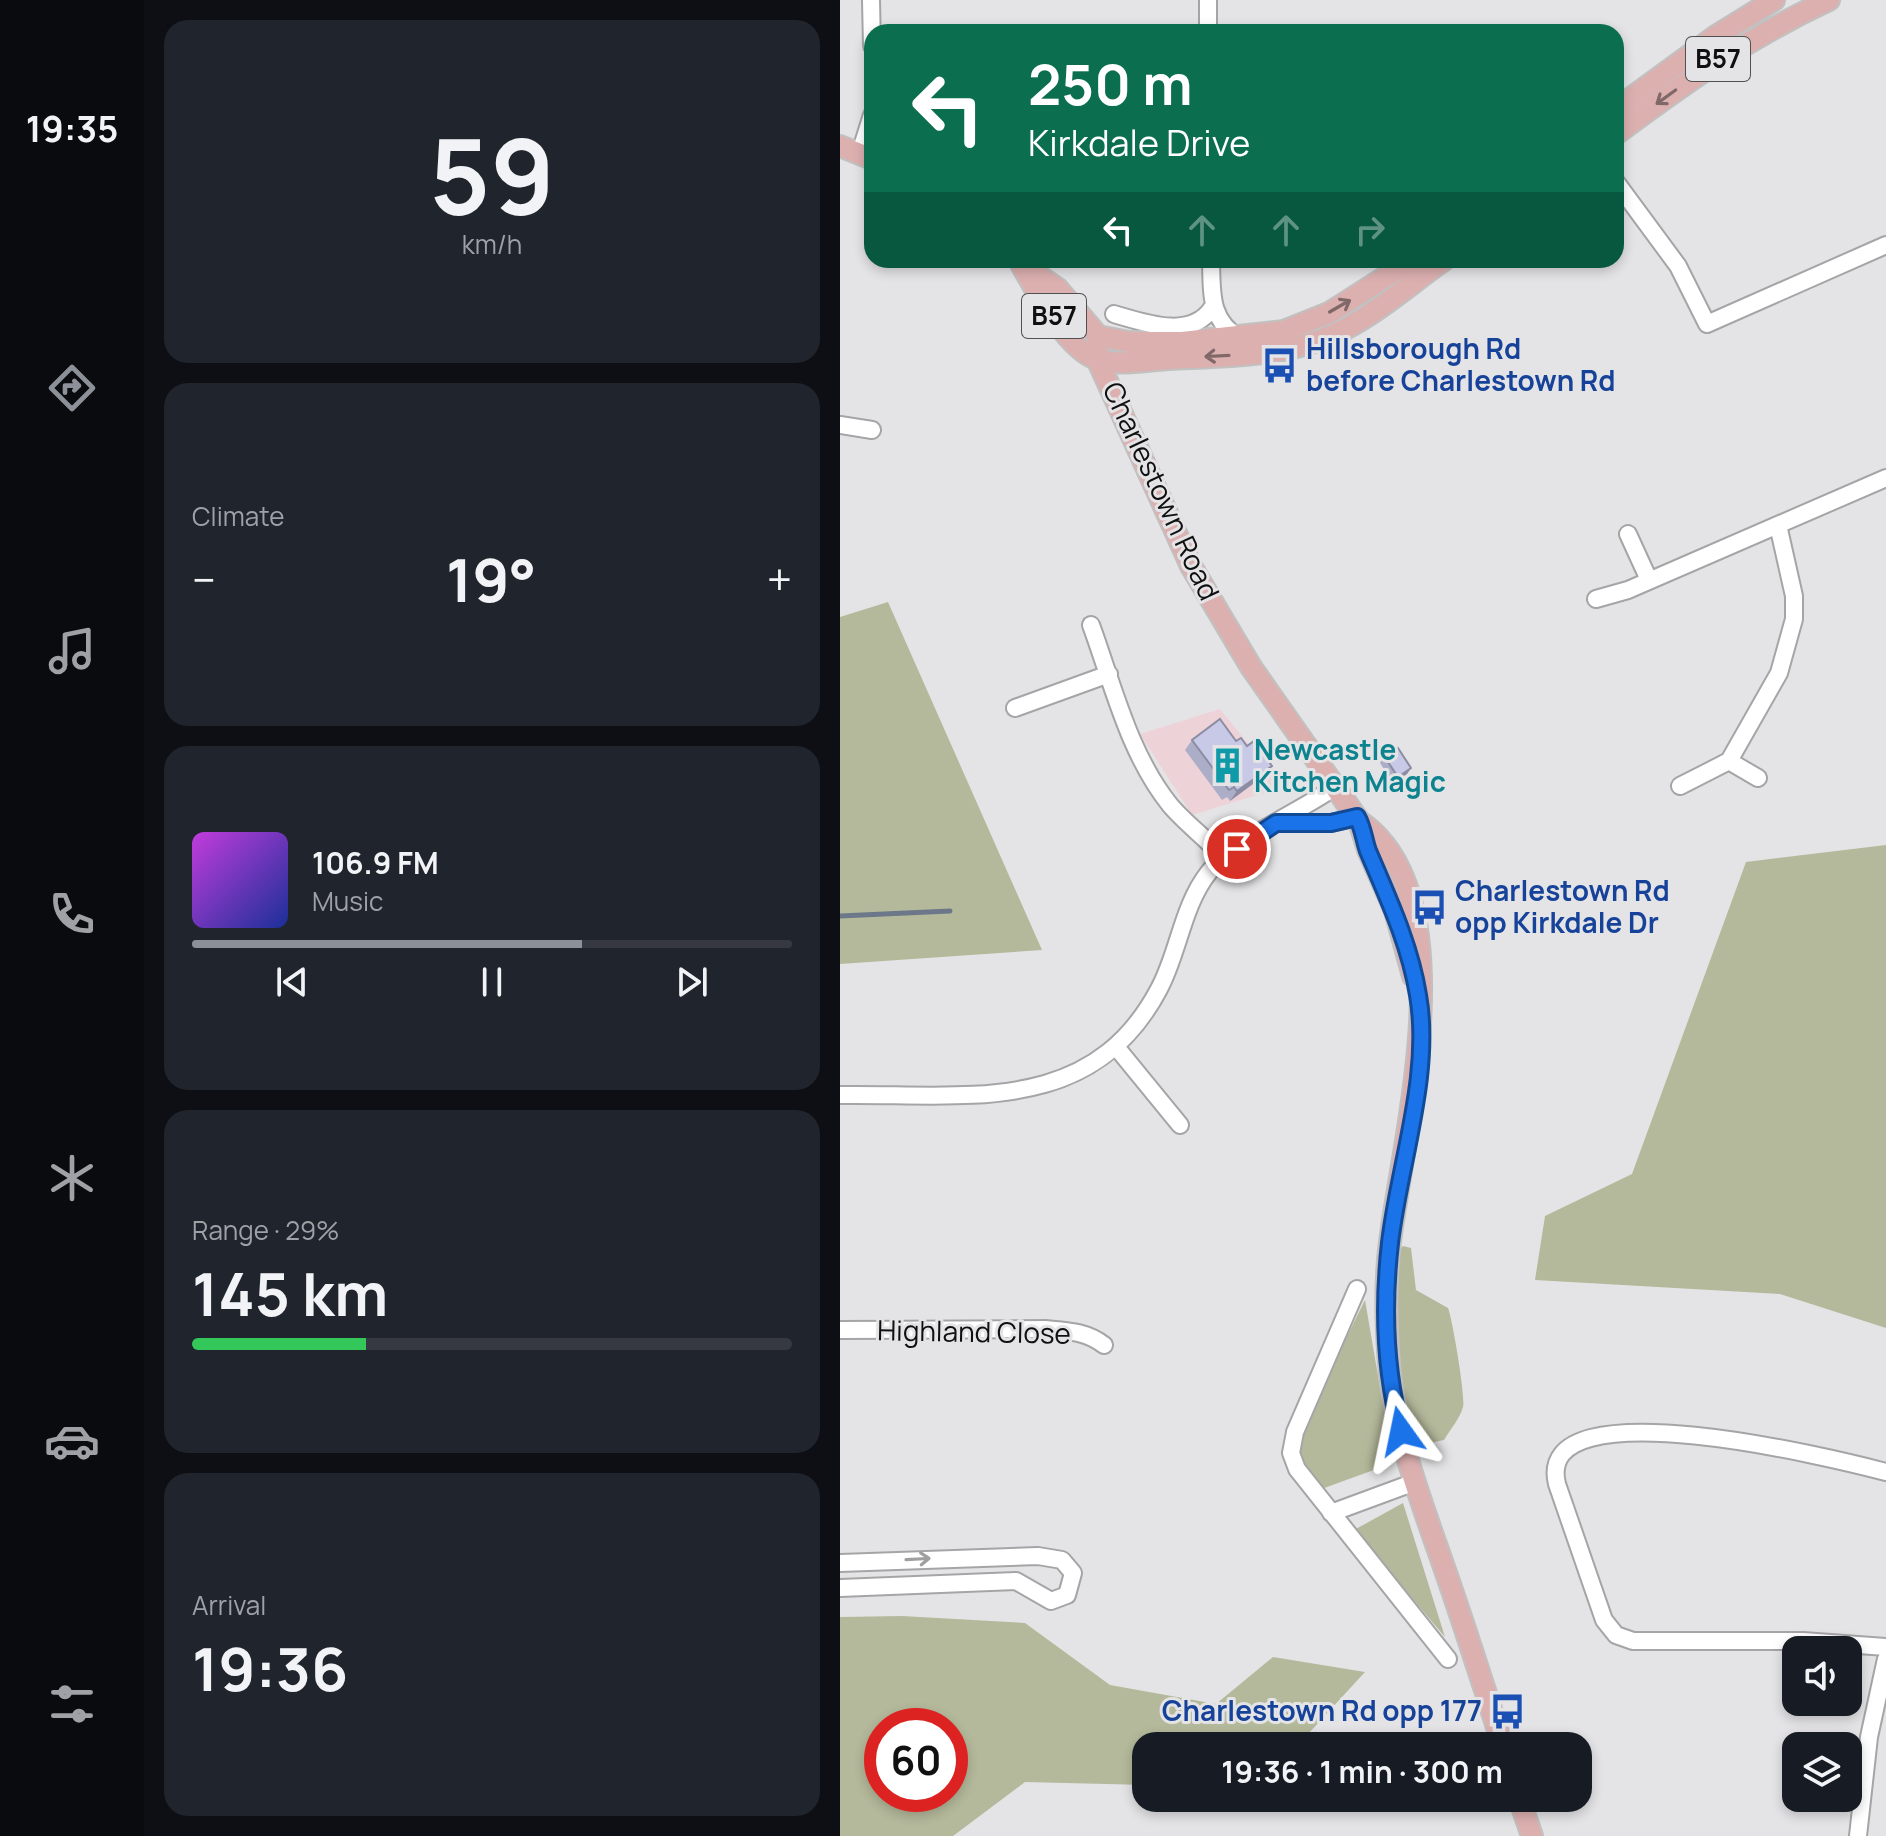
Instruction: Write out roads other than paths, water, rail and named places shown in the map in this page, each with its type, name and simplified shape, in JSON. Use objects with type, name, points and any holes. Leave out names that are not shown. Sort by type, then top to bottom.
[{"type":"main road","name":"B57","points":[[1624,103],[1716,36],[1774,0]]},
{"type":"main road","name":"B57","points":[[1624,128],[1721,56],[1758,34],[1829,0]]},
{"type":"main road","points":[[840,146],[864,155]]},
{"type":"main road","name":"Charlestown Road","points":[[1022,268],[1040,299],[1077,345],[1097,359]]},
{"type":"main road","name":"Charlestown Road","points":[[1028,268],[1058,289],[1094,331],[1097,359],[1191,566],[1251,667],[1335,787],[1358,819],[1381,835],[1409,897],[1421,951],[1417,1082],[1390,1243],[1386,1310],[1394,1405],[1415,1482],[1498,1732]]},
{"type":"main road","name":"B57","points":[[1094,331],[1129,342],[1240,339],[1284,331],[1329,313],[1399,268]]},
{"type":"main road","name":"B57","points":[[1097,359],[1127,361],[1258,354],[1294,349],[1353,325],[1433,268]]},
{"type":"main road","points":[[1524,1812],[1532,1836]]},
{"type":"street","points":[[871,0],[872,24]]},
{"type":"street","points":[[1208,0],[1208,24]]},
{"type":"street","points":[[1624,193],[1678,266],[1707,324],[1886,245]]},
{"type":"street","points":[[1211,268],[1212,308],[1224,326],[1240,339]]},
{"type":"street","points":[[1114,314],[1177,326],[1196,325],[1212,308]]},
{"type":"street","points":[[840,425],[872,430]]},
{"type":"street","points":[[1596,599],[1649,580],[1886,478]]},
{"type":"street","points":[[1680,786],[1729,761],[1779,673],[1794,619],[1790,569],[1778,525]]},
{"type":"street","points":[[1628,534],[1649,580]]},
{"type":"street","points":[[1091,625],[1131,737],[1171,805],[1223,857]]},
{"type":"street","points":[[1015,708],[1109,674]]},
{"type":"street","points":[[1729,761],[1758,778]]},
{"type":"street","points":[[840,1095],[1011,1093],[1054,1084],[1092,1066],[1117,1048],[1143,1016],[1161,986],[1196,894],[1223,857],[1335,787]]},
{"type":"street","points":[[1276,823],[1331,823],[1358,819]]},
{"type":"street","points":[[1117,1048],[1180,1125]]},
{"type":"street","points":[[1357,1289],[1295,1432],[1291,1453],[1297,1469],[1448,1659]]},
{"type":"street","name":"Highland Close","points":[[840,1330],[1045,1329],[1079,1332],[1092,1336],[1104,1345]]},
{"type":"street","points":[[1886,1472],[1755,1442],[1666,1435],[1580,1438],[1563,1449],[1554,1466],[1557,1484],[1604,1620],[1616,1635],[1633,1641],[1803,1641],[1886,1647]]},
{"type":"street","points":[[1331,1513],[1415,1482]]},
{"type":"street","points":[[840,1563],[1038,1556],[1062,1560],[1073,1573],[1067,1595],[1051,1601],[1016,1581],[840,1588]]},
{"type":"street","points":[[1858,1836],[1869,1737],[1886,1659]]},
{"type":"waterway","points":[[840,916],[950,911]]},
{"type":"place","name":"Hillsborough Rd before Charlestown Rd","points":[[1280,365]]},
{"type":"place","name":"Newcastle Kitchen Magic","points":[[1228,766]]},
{"type":"place","name":"Charlestown Rd opp Kirkdale Dr","points":[[1429,907]]},
{"type":"place","name":"Charlestown Rd opp 177","points":[[1508,1711]]}]
